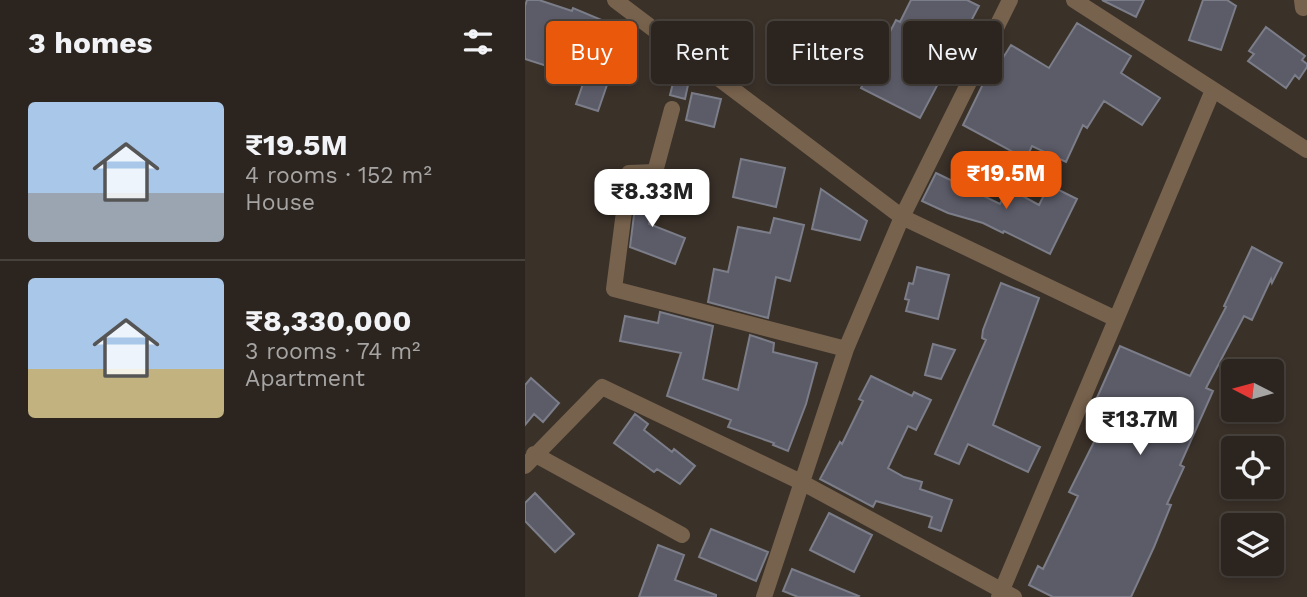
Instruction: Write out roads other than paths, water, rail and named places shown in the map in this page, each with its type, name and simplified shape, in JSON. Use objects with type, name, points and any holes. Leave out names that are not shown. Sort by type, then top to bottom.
[{"type":"street","points":[[615,0],[902,217],[1116,319]]},
{"type":"street","points":[[764,597],[846,349],[902,217],[1010,0]]},
{"type":"street","points":[[1074,0],[1307,150]]},
{"type":"street","points":[[682,535],[530,460],[602,387],[803,484],[1005,595],[1116,319],[1213,90]]},
{"type":"street","points":[[672,109],[655,173],[629,173],[614,289],[846,349]]}]
